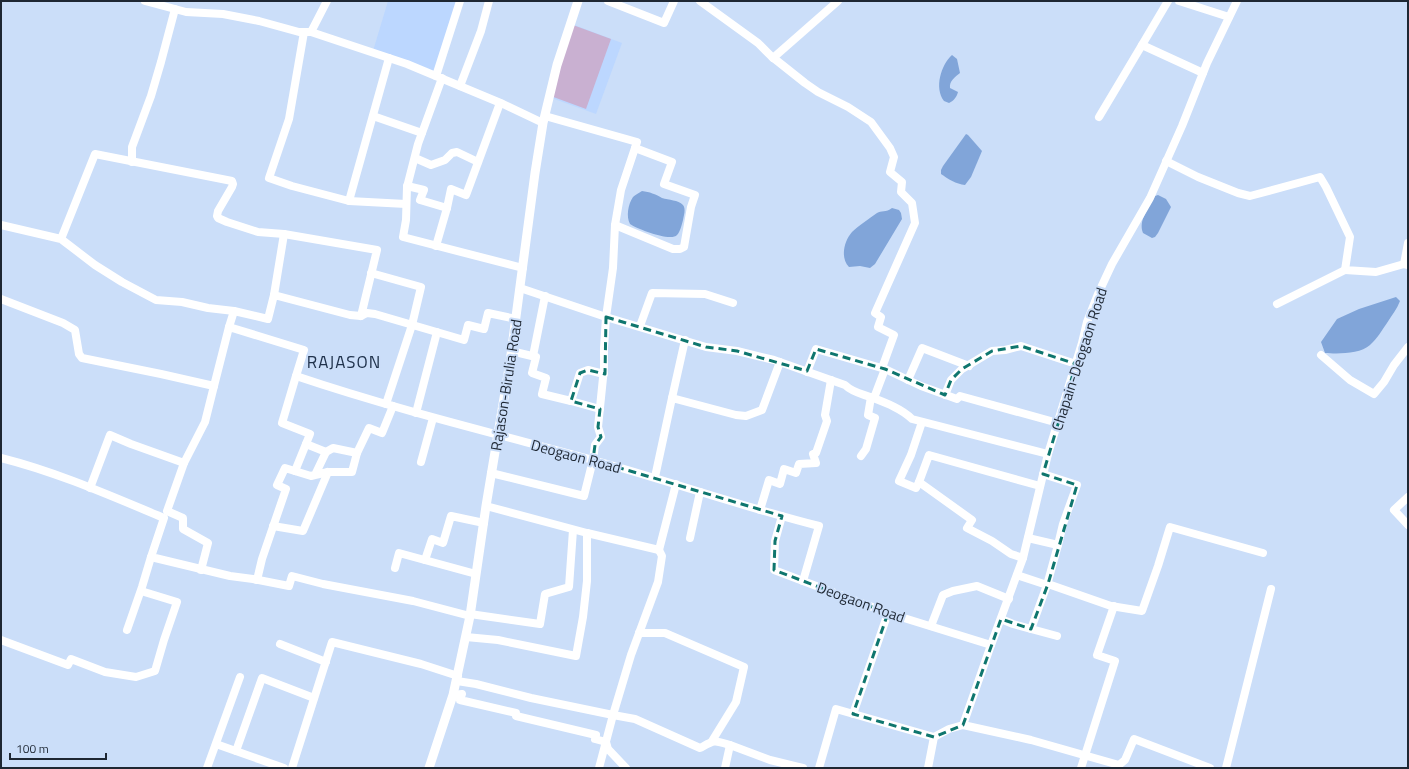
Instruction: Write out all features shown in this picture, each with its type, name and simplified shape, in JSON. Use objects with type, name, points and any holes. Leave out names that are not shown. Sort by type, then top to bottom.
[{"type":"street","points":[[145,1],[186,12],[223,14],[307,32],[390,58],[544,120],[637,142],[621,190],[614,225],[613,268],[606,317],[604,374],[598,427],[601,437],[595,445],[593,460],[584,496],[491,473]]},
{"type":"street","points":[[327,1],[307,32],[289,119],[269,178],[292,186],[349,200],[406,204]]},
{"type":"street","points":[[460,1],[407,186],[406,220],[403,237],[523,268]]},
{"type":"street","points":[[460,86],[481,31],[490,1]]},
{"type":"street","name":"Rajason-Birulia Road","points":[[429,768],[453,694],[466,637],[516,320],[535,173],[544,120],[557,65],[578,1]]},
{"type":"street","points":[[608,1],[664,23],[674,1]]},
{"type":"street","points":[[700,1],[758,43],[773,58],[818,92],[848,107],[871,122],[890,148],[894,157],[890,172],[902,182],[901,192],[912,203],[915,223],[875,313],[882,317],[878,328],[894,334],[868,415],[875,418],[866,449],[860,456]]},
{"type":"street","points":[[773,58],[838,1]]},
{"type":"street","points":[[1099,117],[1168,1]]},
{"type":"street","points":[[1179,1],[1229,17]]},
{"type":"street","name":"Chapain-Deogaon Road","points":[[991,645],[1023,558],[1048,454],[1076,364],[1087,322],[1112,264],[1150,198],[1202,73],[1237,1]]},
{"type":"street","points":[[132,162],[132,147],[151,96],[175,9]]},
{"type":"street","points":[[1142,45],[1202,73]]},
{"type":"street","points":[[349,200],[390,58]]},
{"type":"street","points":[[436,246],[451,189],[466,195],[500,103]]},
{"type":"street","points":[[373,116],[422,133]]},
{"type":"street","points":[[614,225],[672,249],[680,250],[684,248],[691,207],[695,195],[664,184],[672,162],[635,148]]},
{"type":"street","points":[[414,158],[431,165],[445,160],[452,153],[457,152],[478,162]]},
{"type":"street","points":[[61,239],[95,154],[232,181],[232,187],[218,211],[218,218],[258,232],[284,234],[376,250],[361,316]]},
{"type":"street","points":[[1166,162],[1198,178],[1250,196],[1320,177],[1350,237],[1345,270]]},
{"type":"street","points":[[407,186],[424,190],[420,200],[447,208]]},
{"type":"street","points":[[1,225],[61,239],[94,265],[156,300],[182,302],[208,308],[234,310],[268,319],[274,295],[284,234]]},
{"type":"street","points":[[1277,304],[1345,270],[1376,272],[1406,264],[1408,243]]},
{"type":"street","points":[[257,580],[286,489],[277,485],[285,468],[311,476],[328,472],[352,472],[357,453],[369,428],[382,433],[422,287],[371,273]]},
{"type":"street","points":[[520,288],[606,317],[706,347],[737,351],[780,362],[845,385],[850,390],[873,398],[906,413],[912,419],[1048,454]]},
{"type":"street","points":[[640,326],[652,293],[705,294],[733,303]]},
{"type":"street","points":[[274,295],[350,315],[361,316],[367,313],[375,314],[464,340],[468,325],[484,329],[488,313],[516,320]]},
{"type":"street","points":[[545,296],[533,356],[536,357],[532,374],[546,378],[542,394],[600,409]]},
{"type":"street","points":[[1,299],[64,323],[75,330],[79,354],[82,358],[214,386]]},
{"type":"street","points":[[127,630],[184,463],[204,422],[234,310]]},
{"type":"street","points":[[229,327],[304,350],[282,423],[310,434],[295,471]]},
{"type":"street","points":[[416,413],[437,332]]},
{"type":"street","points":[[655,477],[685,340]]},
{"type":"street","points":[[945,395],[951,380],[962,369],[992,351],[1006,350],[1021,346],[1076,364]]},
{"type":"street","points":[[1321,355],[1350,380],[1374,394],[1408,347]]},
{"type":"street","points":[[908,380],[922,348],[969,366]]},
{"type":"street","points":[[807,372],[816,349],[850,360],[853,359],[884,368],[921,386],[957,399],[960,396],[1058,423]]},
{"type":"street","points":[[511,351],[533,356]]},
{"type":"street","points":[[672,398],[729,414],[746,416],[762,410],[780,362]]},
{"type":"street","points":[[571,401],[580,373],[588,370],[604,374]]},
{"type":"street","name":"Deogaon Road","points":[[296,376],[347,393],[433,418],[655,477],[760,510],[819,526],[803,581],[888,613],[991,645]]},
{"type":"street","points":[[760,510],[769,480],[780,484],[784,469],[796,473],[799,464],[816,463],[814,454],[816,453],[827,421],[825,415],[831,380]]},
{"type":"street","points":[[420,462],[433,418]]},
{"type":"street","points":[[922,422],[911,455],[899,481],[916,488],[929,455],[1040,486]]},
{"type":"street","points":[[90,488],[110,435],[130,444],[184,463]]},
{"type":"street","points":[[306,444],[326,452]]},
{"type":"street","points":[[315,475],[326,452],[333,448],[357,453]]},
{"type":"street","points":[[1,458],[26,465],[165,515],[183,518],[183,529],[208,543],[201,570]]},
{"type":"street","points":[[273,526],[304,531],[328,472]]},
{"type":"street","points":[[1031,629],[1048,585],[1063,524],[1077,484],[1043,474]]},
{"type":"street","points":[[919,482],[972,520],[967,528],[992,541],[1011,554],[1023,558]]},
{"type":"street","points":[[600,768],[613,715],[631,655],[658,582],[662,556],[659,550],[676,484]]},
{"type":"street","points":[[690,538],[700,492]]},
{"type":"street","points":[[1408,497],[1394,510],[1408,525]]},
{"type":"street","points":[[486,506],[573,530],[659,550]]},
{"type":"street","points":[[425,560],[432,539],[443,543],[451,516],[484,523]]},
{"type":"street","points":[[782,516],[775,541],[774,570],[803,581]]},
{"type":"street","points":[[1017,575],[1114,606],[1142,611],[1170,527],[1263,553]]},
{"type":"street","points":[[151,557],[230,576],[289,586],[292,576],[323,584],[413,601],[470,615],[540,624],[545,594],[569,587],[573,530]]},
{"type":"street","points":[[466,637],[498,640],[576,656],[583,617],[587,580],[587,533]]},
{"type":"street","points":[[1028,538],[1058,545]]},
{"type":"street","points":[[395,568],[399,553],[476,574]]},
{"type":"street","points":[[931,626],[943,595],[953,591],[977,586],[1009,598]]},
{"type":"street","points":[[1226,768],[1271,589]]},
{"type":"street","points":[[1,640],[68,665],[71,659],[106,672],[136,677],[155,671],[177,602],[141,591]]},
{"type":"street","points":[[1081,768],[1115,661],[1097,655],[1114,606]]},
{"type":"street","points":[[853,714],[888,613]]},
{"type":"street","points":[[1001,619],[1057,636]]},
{"type":"street","points":[[639,633],[665,632],[744,667],[736,702],[712,741]]},
{"type":"street","points":[[292,768],[332,642],[421,664],[457,679],[531,698],[635,719],[700,748],[710,741],[717,741],[785,766],[803,768]]},
{"type":"street","points":[[280,644],[326,662]]},
{"type":"street","points":[[963,725],[991,645]]},
{"type":"street","points":[[207,768],[240,677]]},
{"type":"street","points":[[236,751],[262,678],[314,698]]},
{"type":"street","points":[[453,694],[462,694],[460,700],[516,713],[516,716],[596,735],[595,739],[606,742]]},
{"type":"street","points":[[819,768],[836,709],[934,737],[963,725],[1031,740],[1085,755],[1118,767],[1125,760],[1134,739],[1210,768]]},
{"type":"street","points":[[928,768],[934,737]]},
{"type":"street","points":[[606,742],[608,749],[626,768]]},
{"type":"street","points":[[216,744],[284,768]]},
{"type":"street","points":[[725,768],[730,745]]},
{"type":"highlighted area","points":[[606,317],[706,347],[737,351],[807,371],[816,349],[885,369],[945,395],[951,380],[962,369],[992,351],[1021,346],[1076,364],[1043,474],[1077,485],[1048,584],[1031,629],[1001,619],[963,725],[934,737],[853,714],[888,613],[774,570],[775,541],[782,516],[593,460],[595,445],[601,437],[598,427],[600,409],[571,401],[580,373],[588,370],[605,374]]},
{"type":"shaded area","points":[[388,1],[458,1],[434,73],[373,51]]},
{"type":"shaded area","points":[[569,23],[622,43],[596,114],[546,96]]},
{"type":"shaded area","points":[[573,25],[611,39],[586,109],[548,95]]},
{"type":"shaded area","points":[[952,55],[957,59],[960,73],[950,83],[950,88],[958,92],[955,98],[949,103],[944,101],[941,96],[939,83],[942,71],[948,59]]},
{"type":"shaded area","points":[[966,134],[982,151],[971,177],[965,185],[946,178],[941,174],[941,170]]},
{"type":"shaded area","points":[[642,191],[676,201],[683,205],[685,210],[684,216],[681,228],[677,235],[674,237],[661,236],[646,232],[630,224],[628,210],[630,203],[633,197]]},
{"type":"shaded area","points":[[1158,195],[1166,199],[1171,207],[1158,233],[1152,238],[1143,233],[1142,223],[1155,196]]},
{"type":"shaded area","points":[[892,208],[899,210],[902,219],[875,264],[870,268],[860,266],[849,267],[846,263],[844,250],[849,236],[857,227],[877,213]]},
{"type":"shaded area","points":[[1396,297],[1400,301],[1397,307],[1370,345],[1355,352],[1325,353],[1321,342],[1337,319],[1359,309]]},
{"type":"district","name":"RAJASON","points":[[344,362]]}]
